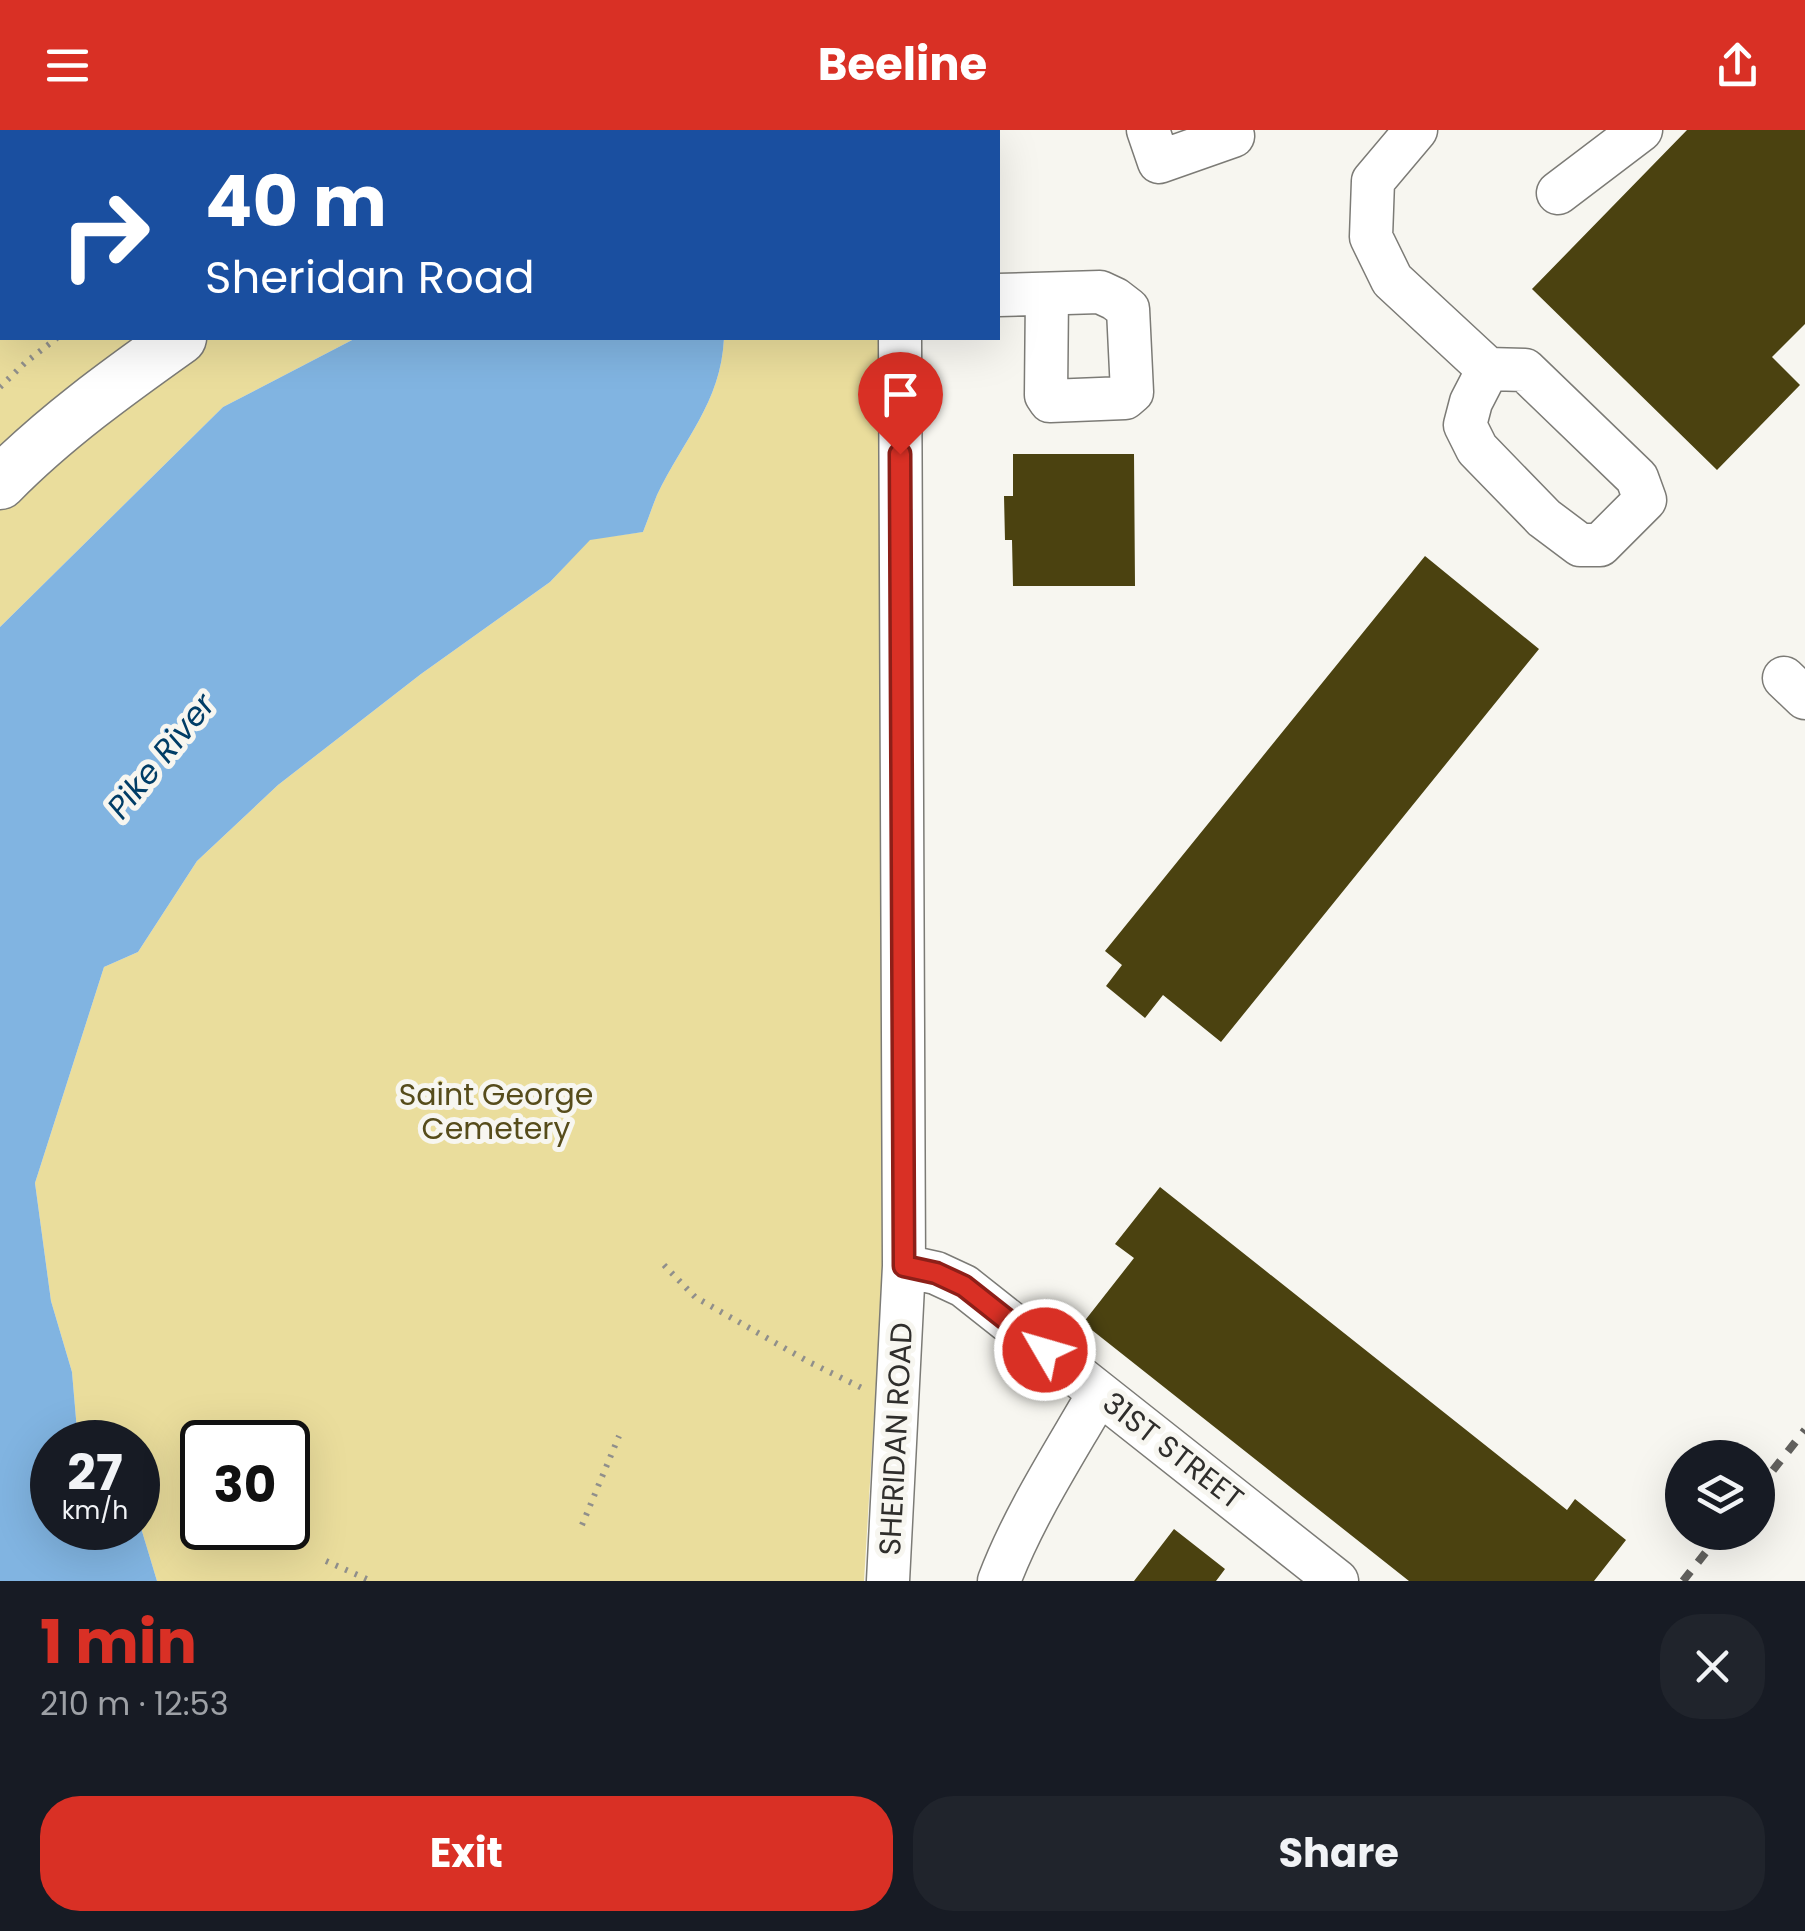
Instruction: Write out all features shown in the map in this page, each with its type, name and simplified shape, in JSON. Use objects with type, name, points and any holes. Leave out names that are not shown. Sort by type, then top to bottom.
[{"type":"main road","points":[[0,483],[24,458],[118,382],[177,340]]},
{"type":"street","points":[[1148,130],[1159,162],[1233,136]]},
{"type":"street","points":[[1416,130],[1372,181],[1371,237],[1392,280],[1488,368]]},
{"type":"street","points":[[1558,193],[1641,130]]},
{"type":"street","points":[[1000,295],[1047,294]]},
{"type":"street","name":"SHERIDAN ROAD","points":[[888,1581],[904,1266],[900,340]]},
{"type":"street","name":"31ST STREET","points":[[904,1266],[936,1273],[964,1286],[1337,1581]]},
{"type":"street","points":[[999,1581],[1016,1542],[1100,1394]]},
{"type":"path","points":[[0,387],[54,340]]},
{"type":"path","points":[[664,1265],[694,1297],[809,1362],[858,1388],[898,1393]]},
{"type":"path","points":[[582,1525],[620,1436]]},
{"type":"path","points":[[326,1561],[371,1581]]},
{"type":"green space","points":[[0,340],[352,340],[223,407],[0,627]]},
{"type":"green space","name":"Saint George Cemetery","points":[[724,340],[880,340],[883,1268],[864,1581],[157,1581],[148,1550],[160,1550],[160,1420],[76,1420],[72,1372],[51,1301],[35,1183],[104,967],[138,952],[197,861],[278,785],[421,674],[550,582],[590,539],[643,532],[667,475],[708,402]]},
{"type":"water","name":"Pike River","points":[[352,340],[724,340],[708,402],[657,495],[643,532],[590,540],[550,582],[421,674],[278,785],[197,861],[138,952],[104,967],[35,1183],[51,1301],[72,1372],[76,1420],[30,1420],[30,1550],[148,1550],[157,1581],[0,1581],[0,627],[223,407]]},
{"type":"building","points":[[1687,130],[1805,130],[1805,324],[1772,357],[1800,385],[1717,470],[1532,289]]},
{"type":"building","points":[[1013,454],[1134,454],[1135,586],[1013,586],[1012,540],[1005,540],[1004,496],[1013,496]]},
{"type":"building","points":[[1425,556],[1539,649],[1221,1042],[1163,995],[1145,1018],[1106,986],[1122,965],[1105,951]]},
{"type":"building","points":[[1160,1187],[1567,1510],[1575,1499],[1626,1540],[1594,1581],[1409,1581],[1083,1323],[1134,1258],[1115,1244]]},
{"type":"building","points":[[1174,1529],[1225,1569],[1216,1581],[1134,1581]]},
{"type":"railway","points":[[1775,1468],[1805,1430]]},
{"type":"railway","points":[[1683,1581],[1708,1550]]},
{"type":"route","points":[[900,454],[904,1266],[936,1273],[964,1286],[1045,1350]]}]
